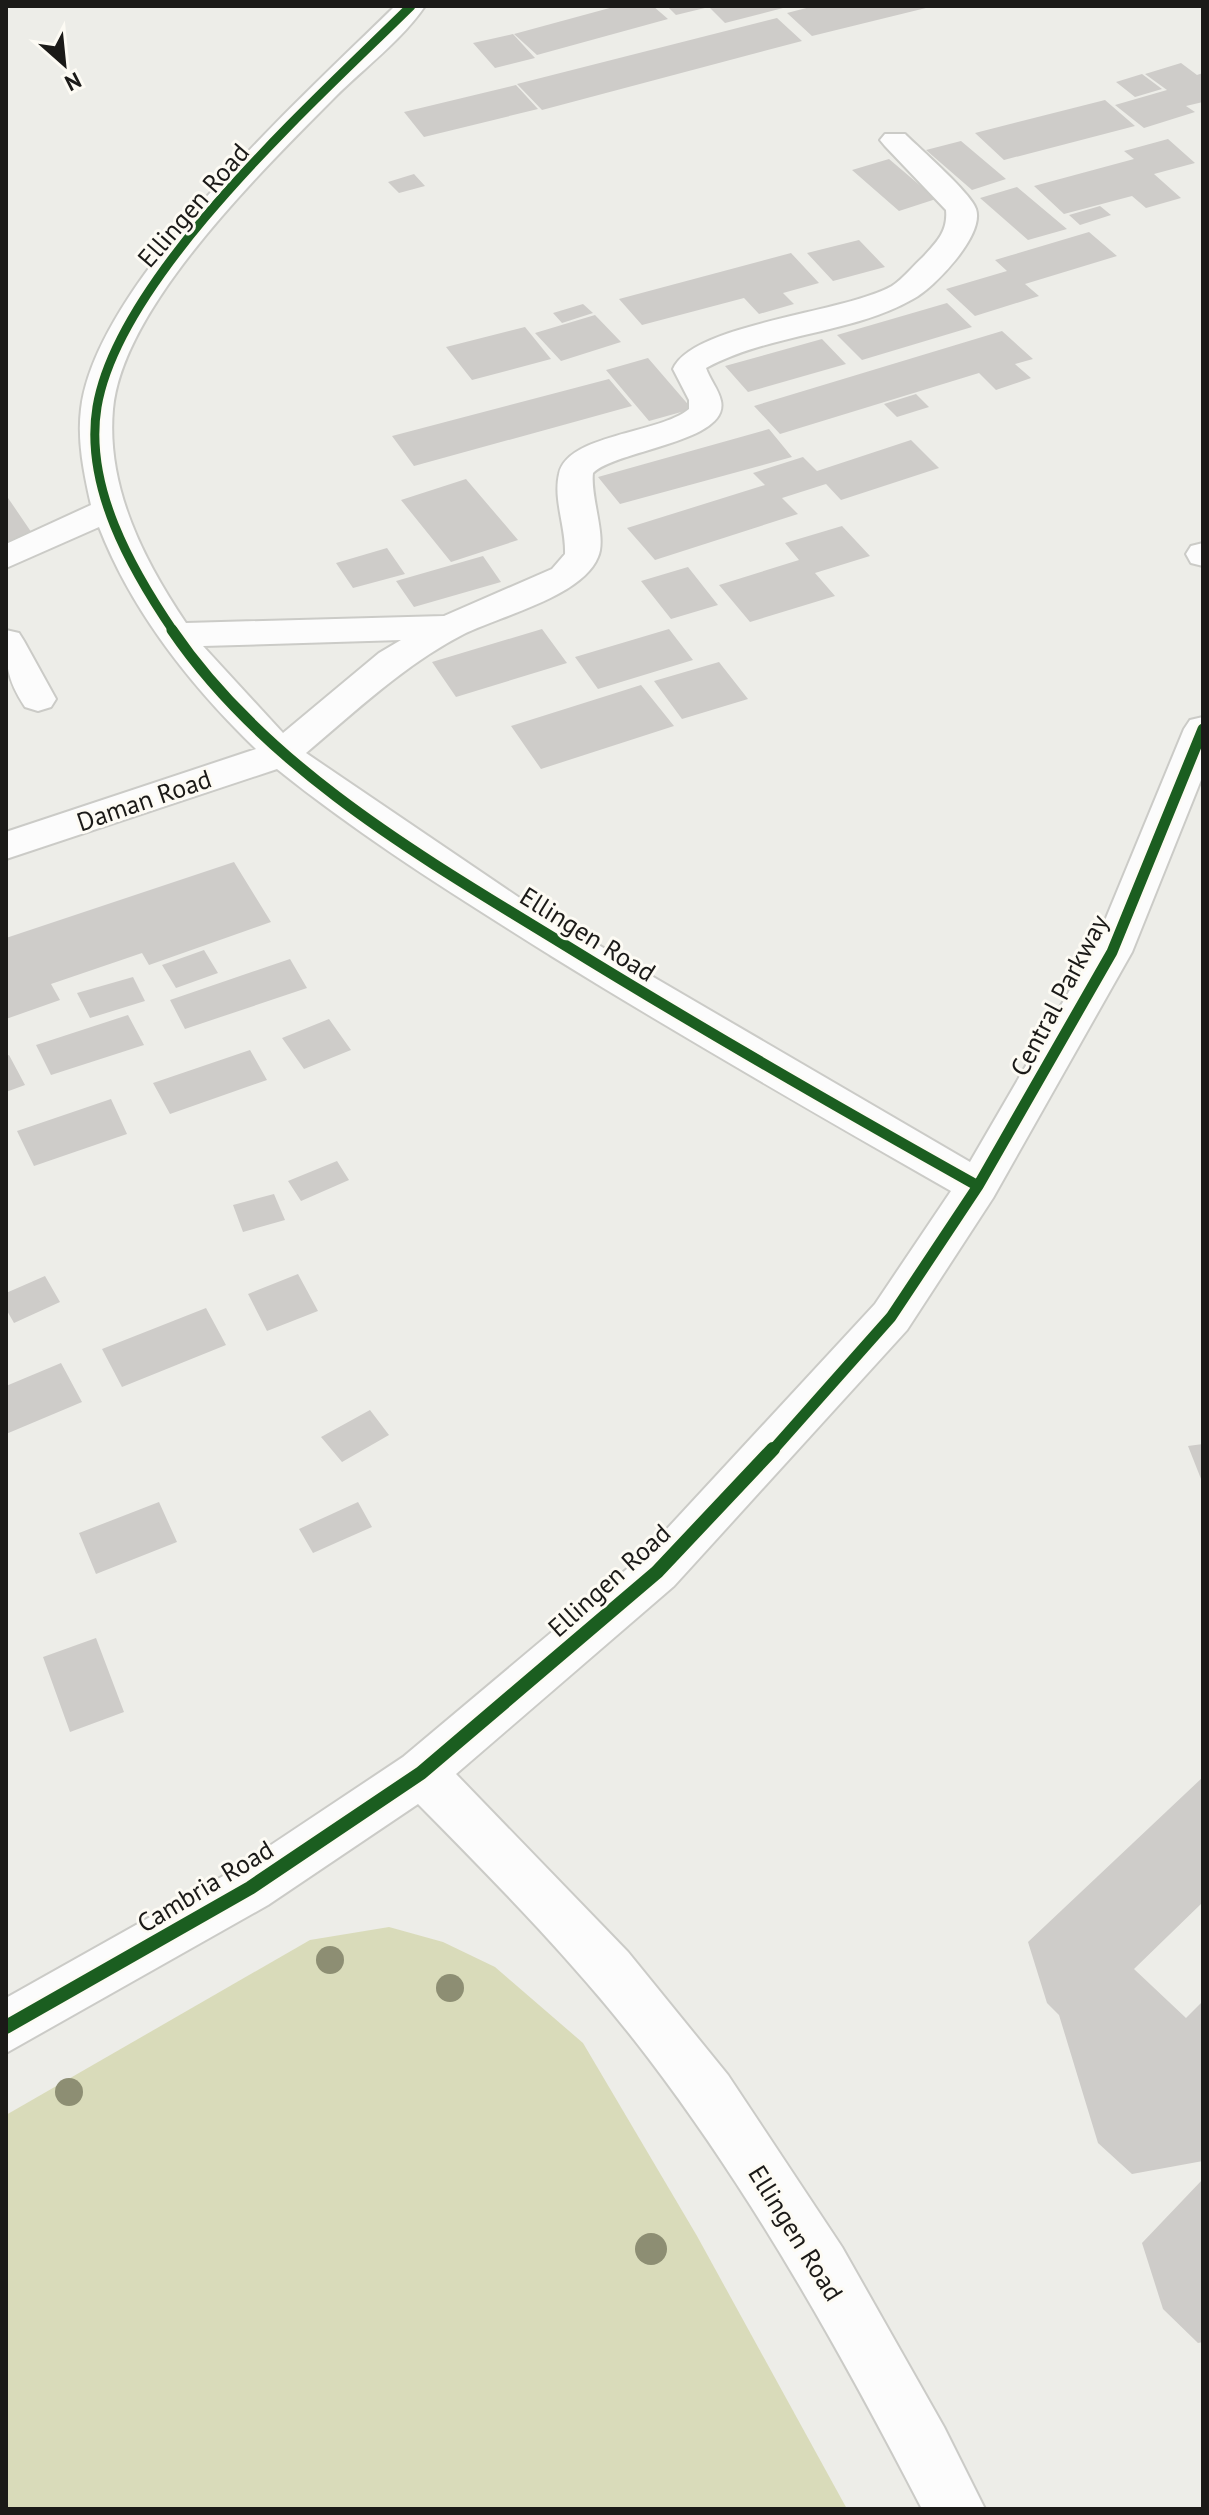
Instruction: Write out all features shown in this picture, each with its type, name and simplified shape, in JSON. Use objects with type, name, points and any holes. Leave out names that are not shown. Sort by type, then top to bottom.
[{"type":"street","name":"Ellingen Road","points":[[411,6],[262,159],[145,295],[121,338],[97,408],[99,456],[110,509],[123,547],[145,590],[176,635],[282,754],[446,873],[725,1044],[978,1186],[891,1317],[769,1454],[657,1572],[421,1773],[554,1905],[668,2041],[777,2196],[904,2413],[955,2509]]},
{"type":"street","points":[[282,754],[357,687],[449,627],[549,586],[573,569],[582,556],[583,539],[574,490],[576,470],[596,455],[672,434],[699,420],[705,412],[705,400],[689,369],[700,355],[726,344],[866,307],[904,292],[954,243],[962,221],[961,208],[895,140]]},
{"type":"street","points":[[6,557],[110,509]]},
{"type":"street","points":[[176,635],[449,627]]},
{"type":"street","points":[[6,641],[38,699]]},
{"type":"street","name":"Central Parkway","points":[[978,1186],[1112,952],[1203,729]]},
{"type":"street","name":"Daman Road","points":[[6,846],[282,754]]},
{"type":"street","name":"Cambria Road","points":[[6,2027],[250,1888],[421,1773]]},
{"type":"green space","points":[[389,1927],[443,1942],[495,1967],[583,2043],[697,2236],[847,2509],[6,2509],[6,2115],[310,1940]]},
{"type":"building","points":[[617,6],[653,6],[668,19],[537,55],[514,34]]},
{"type":"building","points":[[667,6],[783,8],[725,23],[709,7],[676,15]]},
{"type":"building","points":[[814,6],[930,7],[812,36],[787,13]]},
{"type":"building","points":[[777,18],[802,41],[542,110],[517,84]]},
{"type":"building","points":[[513,34],[535,58],[495,68],[473,43]]},
{"type":"building","points":[[1181,63],[1197,75],[1203,73],[1203,102],[1186,106],[1195,112],[1144,128],[1115,105],[1167,90],[1145,74]]},
{"type":"building","points":[[1142,74],[1162,89],[1135,97],[1116,82]]},
{"type":"building","points":[[516,85],[538,109],[424,137],[404,112]]},
{"type":"building","points":[[1105,100],[1135,126],[1004,160],[975,133]]},
{"type":"building","points":[[1168,139],[1195,163],[1154,174],[1181,198],[1146,208],[1132,196],[1064,214],[1034,186],[1134,159],[1124,151]]},
{"type":"building","points":[[961,141],[1006,179],[972,190],[926,150]]},
{"type":"building","points":[[889,159],[936,199],[899,211],[852,170]]},
{"type":"building","points":[[414,174],[425,186],[399,193],[388,182]]},
{"type":"building","points":[[1017,187],[1067,229],[1028,240],[980,198]]},
{"type":"building","points":[[1100,206],[1111,215],[1080,225],[1069,215]]},
{"type":"building","points":[[1089,232],[1117,256],[1025,284],[1039,296],[975,316],[946,289],[1007,271],[995,260]]},
{"type":"building","points":[[859,240],[885,267],[833,281],[807,253]]},
{"type":"building","points":[[791,253],[819,283],[783,293],[794,304],[759,314],[744,298],[642,325],[619,299]]},
{"type":"building","points":[[947,303],[972,327],[862,360],[837,335]]},
{"type":"building","points":[[583,304],[593,313],[562,323],[553,313]]},
{"type":"building","points":[[595,315],[621,342],[561,361],[535,333]]},
{"type":"building","points":[[525,327],[551,359],[472,380],[446,347]]},
{"type":"building","points":[[1002,331],[1033,359],[1015,364],[1031,378],[996,390],[979,373],[780,434],[754,406]]},
{"type":"building","points":[[822,339],[846,364],[748,392],[725,366]]},
{"type":"building","points":[[648,358],[692,409],[649,421],[606,370]]},
{"type":"building","points":[[609,379],[632,406],[414,466],[392,436]]},
{"type":"building","points":[[916,394],[929,407],[897,417],[884,404]]},
{"type":"building","points":[[769,429],[792,457],[620,504],[598,477]]},
{"type":"building","points":[[911,440],[939,468],[841,500],[826,484],[782,498],[798,514],[655,560],[627,528],[765,485],[753,473],[803,457],[817,471]]},
{"type":"building","points":[[466,479],[518,540],[451,562],[401,500]]},
{"type":"building","points":[[6,495],[36,539],[6,548]]},
{"type":"building","points":[[842,526],[870,556],[815,573],[835,596],[750,622],[719,585],[799,560],[785,543]]},
{"type":"building","points":[[387,548],[405,574],[353,588],[336,563]]},
{"type":"building","points":[[483,556],[501,582],[414,607],[396,581]]},
{"type":"building","points":[[688,567],[718,605],[671,619],[641,581]]},
{"type":"building","points":[[542,629],[567,663],[456,697],[432,662]]},
{"type":"building","points":[[669,629],[693,660],[598,689],[575,657]]},
{"type":"building","points":[[719,662],[748,699],[682,719],[654,681]]},
{"type":"building","points":[[641,685],[674,726],[541,769],[511,726]]},
{"type":"building","points":[[234,862],[271,922],[149,965],[142,953],[51,984],[60,1000],[6,1019],[6,938]]},
{"type":"building","points":[[204,950],[218,973],[176,988],[162,965]]},
{"type":"building","points":[[290,959],[307,988],[185,1029],[170,1000]]},
{"type":"building","points":[[133,977],[145,1001],[90,1018],[77,993]]},
{"type":"building","points":[[128,1015],[144,1045],[51,1075],[36,1045]]},
{"type":"building","points":[[329,1019],[351,1050],[304,1069],[282,1038]]},
{"type":"building","points":[[250,1050],[267,1080],[170,1114],[153,1083]]},
{"type":"building","points":[[9,1055],[25,1085],[6,1092],[6,1056]]},
{"type":"building","points":[[111,1099],[127,1134],[34,1166],[17,1131]]},
{"type":"building","points":[[337,1161],[349,1180],[301,1201],[288,1181]]},
{"type":"building","points":[[274,1194],[285,1220],[243,1232],[233,1205]]},
{"type":"building","points":[[298,1274],[318,1311],[267,1331],[248,1294]]},
{"type":"building","points":[[45,1276],[60,1302],[14,1323],[6,1309],[6,1293]]},
{"type":"building","points":[[206,1308],[226,1345],[122,1387],[102,1349]]},
{"type":"building","points":[[61,1363],[82,1402],[6,1434],[6,1386]]},
{"type":"building","points":[[370,1410],[389,1435],[342,1462],[321,1437]]},
{"type":"building","points":[[1203,1444],[1203,1484],[1188,1446]]},
{"type":"building","points":[[159,1502],[177,1542],[96,1574],[79,1533]]},
{"type":"building","points":[[358,1502],[372,1527],[313,1553],[299,1529]]},
{"type":"building","points":[[96,1638],[124,1712],[70,1732],[43,1657]]},
{"type":"building","points":[[1203,1777],[1203,1902],[1134,1969],[1186,2018],[1203,2001],[1203,2161],[1132,2174],[1098,2143],[1059,2015],[1047,2003],[1028,1942]]},
{"type":"building","points":[[1203,2179],[1203,2342],[1198,2343],[1163,2309],[1142,2243]]},
{"type":"cycle path","points":[[411,6],[226,195],[179,251],[139,307],[111,360],[97,408],[98,456],[108,504],[126,552],[151,598],[213,682],[281,752],[306,772],[516,915],[648,996],[978,1186]]},
{"type":"cycle path","points":[[6,2027],[250,1888],[421,1773],[657,1572],[769,1454],[891,1317],[978,1186],[1112,952],[1203,729]]}]
